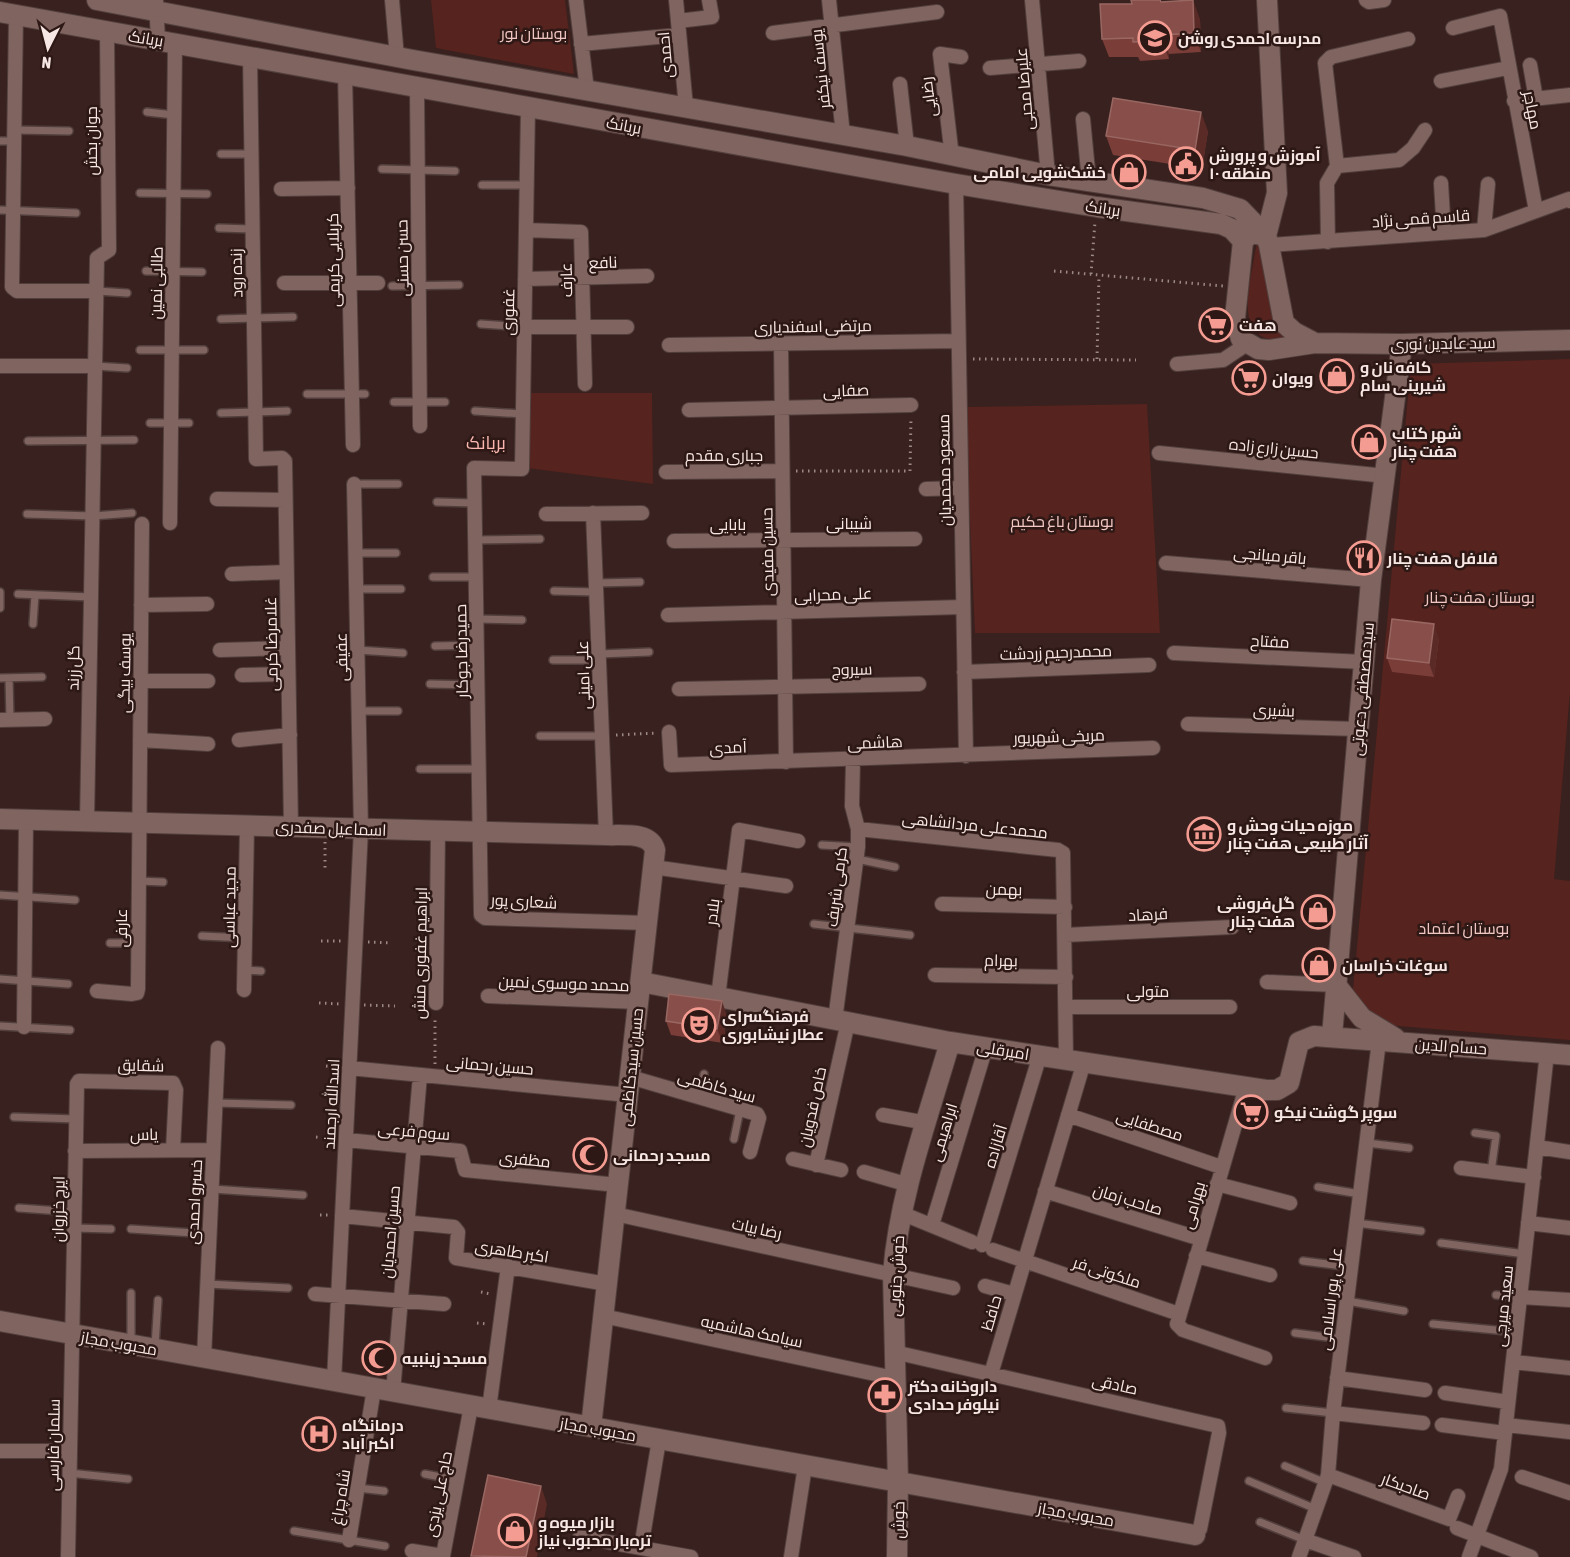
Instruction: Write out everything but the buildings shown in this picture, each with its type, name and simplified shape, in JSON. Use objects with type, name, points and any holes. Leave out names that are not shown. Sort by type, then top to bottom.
[{"type":"main road","name":"بریانک","points":[[97,0],[156,5],[397,57],[907,146],[1048,175],[1227,203],[1248,215],[1268,241]]},
{"type":"main road","points":[[1267,0],[1277,193],[1268,241],[1284,323],[1294,332],[1315,343]]},
{"type":"main road","name":"بریانک","points":[[8,14],[956,184],[1221,224],[1232,229],[1243,242]]},
{"type":"main road","points":[[839,163],[843,135]]},
{"type":"main road","points":[[1247,344],[1238,332],[1235,318],[1243,242],[1251,233],[1268,241]]},
{"type":"main road","name":"سید عابدین نوری","points":[[1247,344],[1269,350],[1315,343],[1402,344],[1570,340]]},
{"type":"main road","name":"سیدمصطفی دعوتی","points":[[1332,1036],[1371,580],[1402,344]]},
{"type":"main road","name":"اسماعیل صفدری","points":[[0,819],[645,837],[651,840],[654,858]]},
{"type":"main road","name":"حسین سیدکاظمی","points":[[591,1427],[654,858]]},
{"type":"main road","name":"امیرقلی","points":[[640,982],[950,1042],[1277,1090],[1284,1088],[1293,1076],[1299,1042],[1314,1036],[1332,1036]]},
{"type":"main road","points":[[1336,985],[1362,1018],[1404,1043]]},
{"type":"main road","name":"حسام الدین","points":[[1332,1036],[1570,1055]]},
{"type":"main road","name":"خوش جنوبی","points":[[898,1482],[893,1274],[901,1213],[950,1042]]},
{"type":"main road","name":"محبوب مجاز","points":[[0,1321],[1196,1536]]},
{"type":"main road","name":"خوش","points":[[898,1482],[901,1556]]},
{"type":"street","points":[[392,0],[397,57]]},
{"type":"street","points":[[576,0],[587,90]]},
{"type":"street","name":"احمدی","points":[[676,0],[686,107]]},
{"type":"street","points":[[581,44],[679,28],[712,17],[709,0]]},
{"type":"street","name":"یوسف نیکفر","points":[[829,0],[843,135]]},
{"type":"street","name":"علیرضا محبی","points":[[1032,0],[1048,175]]},
{"type":"street","points":[[1366,0],[1369,2],[1384,0]]},
{"type":"street","name":"طالبی نمین","points":[[156,5],[166,41],[174,115],[170,524]]},
{"type":"street","points":[[773,33],[937,12]]},
{"type":"street","points":[[8,14],[14,136],[7,210],[14,289],[97,291]]},
{"type":"street","name":"مهاجر","points":[[1453,28],[1500,16],[1536,211]]},
{"type":"street","name":"جوان بخش","points":[[107,32],[109,250]]},
{"type":"street","points":[[1328,242],[1327,183],[1337,166],[1325,67],[1331,57],[1408,39]]},
{"type":"street","name":"رضایی","points":[[952,157],[940,54],[961,57]]},
{"type":"street","name":"زنده رود","points":[[250,56],[256,459],[282,458],[285,461]]},
{"type":"street","points":[[990,68],[1079,61]]},
{"type":"street","points":[[1530,65],[1536,99]]},
{"type":"street","points":[[1441,81],[1508,68]]},
{"type":"street","name":"کربلایی کریمی","points":[[345,74],[350,283],[359,394],[353,445]]},
{"type":"street","points":[[900,84],[907,146]]},
{"type":"street","name":"حسن حسنی","points":[[417,89],[420,426]]},
{"type":"street","points":[[1514,101],[1570,95]]},
{"type":"street","name":"غفوری","points":[[474,468],[522,470],[528,107]]},
{"type":"street","points":[[1083,119],[1089,181]]},
{"type":"street","points":[[1337,166],[1399,160],[1413,148],[1425,130]]},
{"type":"street","points":[[1441,183],[1444,233]]},
{"type":"street","name":"مسعود محمدیان","points":[[956,184],[966,756]]},
{"type":"street","points":[[1484,230],[1488,184]]},
{"type":"street","points":[[281,189],[348,188]]},
{"type":"street","name":"قاسم قمی نژاد","points":[[1268,241],[1328,242],[1484,230],[1570,200]]},
{"type":"street","name":"عارف","points":[[526,230],[582,232],[585,384]]},
{"type":"street","name":"گل زرند","points":[[87,822],[97,258],[109,250]]},
{"type":"street","name":"نافع","points":[[525,279],[647,276]]},
{"type":"street","points":[[284,283],[378,284]]},
{"type":"street","points":[[524,327],[627,327]]},
{"type":"street","name":"مرتضی اسفندیاری","points":[[669,345],[958,341]]},
{"type":"street","name":"حسین مفیدی","points":[[781,343],[786,762]]},
{"type":"street","points":[[1177,364],[1223,360],[1247,344]]},
{"type":"street","points":[[0,366],[95,366]]},
{"type":"street","name":"صفایی","points":[[689,410],[911,405]]},
{"type":"street","name":"حسین زارع زاده","points":[[1159,453],[1386,476]]},
{"type":"street","name":"غلامرضا کرمی","points":[[285,461],[291,827]]},
{"type":"street","name":"حمیدرضا جوکار","points":[[474,468],[481,832]]},
{"type":"street","name":"جباری مقدم","points":[[666,472],[782,471]]},
{"type":"street","name":"عفیفی","points":[[354,484],[361,829]]},
{"type":"street","points":[[926,489],[961,488]]},
{"type":"street","points":[[218,499],[285,500]]},
{"type":"street","name":"علی امینی","points":[[593,513],[606,835]]},
{"type":"street","points":[[546,514],[642,513]]},
{"type":"street","name":"یوسف بیگی","points":[[139,823],[142,524]]},
{"type":"street","name":"شیبانی","points":[[783,540],[915,539]]},
{"type":"street","name":"بابایی","points":[[674,541],[783,540]]},
{"type":"street","name":"باقر میانجی","points":[[1166,563],[1371,580]]},
{"type":"street","points":[[232,574],[286,572]]},
{"type":"street","points":[[141,605],[207,604]]},
{"type":"street","name":"علی محرابی","points":[[668,615],[963,607]]},
{"type":"street","points":[[220,650],[288,648]]},
{"type":"street","name":"مفتاح","points":[[1174,653],[1364,662]]},
{"type":"street","name":"محمدرحیم زردشت","points":[[964,672],[1149,665]]},
{"type":"street","points":[[242,675],[288,674]]},
{"type":"street","points":[[140,681],[208,681]]},
{"type":"street","name":"سیروج","points":[[679,688],[919,684]]},
{"type":"street","points":[[5,720],[45,719]]},
{"type":"street","name":"بشیری","points":[[1188,724],[1358,729]]},
{"type":"street","name":"آمدی","points":[[669,732],[671,765],[786,762]]},
{"type":"street","points":[[239,740],[290,735]]},
{"type":"street","points":[[140,740],[208,744]]},
{"type":"street","name":"مریخی شهریور","points":[[966,756],[1153,748]]},
{"type":"street","name":"هاشمی","points":[[786,762],[966,756]]},
{"type":"street","name":"کرمی شریف","points":[[841,1021],[847,928],[857,853],[858,829],[852,806],[853,760]]},
{"type":"street","points":[[24,1027],[26,820]]},
{"type":"street","name":"عارفی","points":[[96,991],[137,993],[139,823]]},
{"type":"street","name":"مجید عباسی","points":[[244,990],[248,826]]},
{"type":"street","name":"اسدالله ارجمند","points":[[334,1381],[361,829]]},
{"type":"street","name":"محمدعلی مردانشاهی","points":[[858,829],[1058,850],[1064,858],[1066,1008],[1075,1060]]},
{"type":"street","name":"بلادر","points":[[718,997],[739,830],[798,841]]},
{"type":"street","name":"ابراهیم غفوری منش","points":[[436,1003],[438,831]]},
{"type":"street","name":"شعاری پور","points":[[481,832],[483,917],[647,923]]},
{"type":"street","points":[[654,858],[733,878],[786,886]]},
{"type":"street","name":"بهمن","points":[[942,904],[1065,907]]},
{"type":"street","name":"فرهاد","points":[[1065,935],[1232,927]]},
{"type":"street","name":"بهرام","points":[[935,975],[1065,977]]},
{"type":"street","points":[[1267,982],[1336,985]]},
{"type":"street","name":"محمد موسوی نمین","points":[[488,996],[638,1002]]},
{"type":"street","name":"متولی","points":[[1066,1008],[1230,1007]]},
{"type":"street","name":"خاص فدویان","points":[[816,1165],[841,1021]]},
{"type":"street","name":"علی پور اسلامی","points":[[1299,1557],[1327,1479],[1337,1378],[1379,1041]]},
{"type":"street","name":"ابراهیمی","points":[[932,1225],[986,1047]]},
{"type":"street","name":"خسرو احمدی","points":[[204,1358],[218,1048]]},
{"type":"street","name":"سعید میرچی","points":[[1469,1557],[1501,1469],[1547,1053]]},
{"type":"street","name":"آقازاده","points":[[982,1246],[1040,1056]]},
{"type":"street","points":[[1023,1262],[1068,1115],[1075,1060]]},
{"type":"street","name":"حسین رحمانی","points":[[349,1068],[428,1076],[629,1086]]},
{"type":"street","name":"حسین احمدیان","points":[[384,1390],[401,1301],[414,1148],[428,1076]]},
{"type":"street","name":"شقایق","points":[[76,1084],[79,1081],[173,1083],[176,1090],[173,1150]]},
{"type":"street","name":"ایرج خزروان","points":[[72,1334],[76,1084]]},
{"type":"street","name":"سید کاظمی","points":[[629,1086],[699,1098],[758,1115],[750,1152]]},
{"type":"street","name":"بهرامی","points":[[1179,1314],[1246,1087]]},
{"type":"street","points":[[883,1115],[927,1123]]},
{"type":"street","name":"مصطفایی","points":[[1068,1115],[1221,1167]]},
{"type":"street","name":"سوم فرعی","points":[[346,1140],[460,1151],[465,1170]]},
{"type":"street","points":[[1537,1147],[1570,1152]]},
{"type":"street","name":"یاس","points":[[75,1151],[213,1150]]},
{"type":"street","points":[[793,1159],[841,1170]]},
{"type":"street","points":[[1461,1168],[1534,1177]]},
{"type":"street","name":"مظفری","points":[[465,1170],[618,1185]]},
{"type":"street","points":[[864,1172],[909,1185]]},
{"type":"street","points":[[1216,1184],[1290,1203]]},
{"type":"street","name":"صاحب زمان","points":[[1045,1191],[1201,1239]]},
{"type":"street","name":"ملکوتی فر","points":[[901,1213],[1023,1262],[1179,1314]]},
{"type":"street","name":"رضا بیات","points":[[615,1214],[953,1288]]},
{"type":"street","points":[[342,1216],[408,1223]]},
{"type":"street","name":"اکبر طاهری","points":[[408,1223],[454,1227],[458,1232],[456,1258],[607,1284]]},
{"type":"street","points":[[1528,1223],[1570,1228]]},
{"type":"street","points":[[1196,1256],[1270,1275]]},
{"type":"street","name":"حافظ","points":[[990,1374],[1023,1262]]},
{"type":"street","name":"حاج علی یزدی","points":[[412,1551],[443,1556],[458,1480],[480,1407],[507,1266]]},
{"type":"street","points":[[985,1286],[1014,1294]]},
{"type":"street","points":[[315,1294],[444,1304]]},
{"type":"street","points":[[1520,1297],[1570,1300]]},
{"type":"street","points":[[1179,1314],[1177,1324],[1183,1330],[1265,1358]]},
{"type":"street","name":"سیامک هاشمیه","points":[[603,1316],[894,1378]]},
{"type":"street","name":"سلمان فارسی","points":[[68,1557],[72,1334]]},
{"type":"street","name":"صادقی","points":[[894,1352],[1218,1425],[1219,1433],[1200,1529],[1196,1536]]},
{"type":"street","points":[[1513,1362],[1570,1368]]},
{"type":"street","points":[[1337,1378],[1425,1390]]},
{"type":"street","name":"شاه چراغ","points":[[350,1540],[358,1488],[384,1390]]},
{"type":"street","points":[[1445,1393],[1508,1402]]},
{"type":"street","points":[[1333,1413],[1424,1423]]},
{"type":"street","points":[[1442,1425],[1570,1432]]},
{"type":"street","points":[[641,1548],[659,1440]]},
{"type":"street","points":[[0,1451],[70,1451]]},
{"type":"street","points":[[791,1557],[805,1466]]},
{"type":"street","points":[[1522,1477],[1570,1493]]},
{"type":"street","name":"صاحبکار","points":[[1327,1479],[1449,1519],[1458,1496]]},
{"type":"street","points":[[1457,1528],[1531,1557]]},
{"type":"street","points":[[580,1537],[692,1557]]},
{"type":"street","points":[[1305,1540],[1354,1557]]},
{"type":"lane","points":[[147,112],[174,115]]},
{"type":"lane","points":[[0,141],[14,136],[69,131]]},
{"type":"lane","points":[[221,154],[251,154]]},
{"type":"lane","points":[[382,169],[418,168],[455,171]]},
{"type":"lane","points":[[482,185],[526,185]]},
{"type":"lane","points":[[140,193],[207,194]]},
{"type":"lane","points":[[7,210],[76,213]]},
{"type":"lane","points":[[219,228],[252,229]]},
{"type":"lane","points":[[146,271],[202,272]]},
{"type":"lane","points":[[392,286],[459,285]]},
{"type":"lane","points":[[97,291],[128,293]]},
{"type":"lane","points":[[221,320],[293,317]]},
{"type":"lane","points":[[480,324],[524,327]]},
{"type":"lane","points":[[140,350],[204,350]]},
{"type":"lane","points":[[95,366],[128,368]]},
{"type":"lane","points":[[307,394],[359,394]]},
{"type":"lane","points":[[394,402],[445,402]]},
{"type":"lane","points":[[221,413],[255,414],[287,411]]},
{"type":"lane","points":[[475,411],[523,414]]},
{"type":"lane","points":[[150,423],[189,423]]},
{"type":"lane","points":[[28,441],[134,440]]},
{"type":"lane","points":[[354,484],[398,484]]},
{"type":"lane","points":[[437,502],[474,503]]},
{"type":"lane","points":[[27,514],[93,516],[132,513]]},
{"type":"lane","points":[[475,540],[540,539]]},
{"type":"lane","points":[[355,553],[396,553]]},
{"type":"lane","points":[[433,577],[476,577]]},
{"type":"lane","points":[[554,591],[640,582]]},
{"type":"lane","points":[[356,589],[401,589]]},
{"type":"lane","points":[[0,592],[0,608]]},
{"type":"lane","points":[[18,594],[91,597]]},
{"type":"lane","points":[[33,624],[34,595]]},
{"type":"lane","points":[[477,619],[522,620]]},
{"type":"lane","points":[[435,646],[477,645]]},
{"type":"lane","points":[[357,650],[403,653]]},
{"type":"lane","points":[[553,660],[649,652]]},
{"type":"lane","points":[[0,678],[42,677]]},
{"type":"lane","points":[[5,720],[9,678]]},
{"type":"lane","points":[[430,684],[478,685]]},
{"type":"lane","points":[[359,711],[398,711]]},
{"type":"lane","points":[[540,736],[602,736]]},
{"type":"lane","points":[[420,768],[480,769]]},
{"type":"lane","points":[[822,845],[857,853],[895,867]]},
{"type":"lane","points":[[138,881],[163,882]]},
{"type":"lane","points":[[0,896],[75,900]]},
{"type":"lane","points":[[814,924],[910,935]]},
{"type":"lane","points":[[202,936],[245,938]]},
{"type":"lane","points":[[110,943],[137,943]]},
{"type":"lane","points":[[244,970],[261,971]]},
{"type":"lane","points":[[0,979],[68,984]]},
{"type":"lane","points":[[0,1026],[70,1030]]},
{"type":"lane","points":[[699,1098],[704,1074]]},
{"type":"lane","points":[[216,1103],[291,1104]]},
{"type":"lane","points":[[734,1139],[740,1110]]},
{"type":"lane","points":[[14,1117],[76,1119]]},
{"type":"lane","points":[[1475,1133],[1496,1136],[1491,1172]]},
{"type":"lane","points":[[1366,1143],[1409,1149]]},
{"type":"lane","points":[[1318,1187],[1360,1194]]},
{"type":"lane","points":[[212,1189],[303,1195]]},
{"type":"lane","points":[[19,1208],[74,1212]]},
{"type":"lane","points":[[1356,1223],[1421,1231]]},
{"type":"lane","points":[[74,1228],[111,1229]]},
{"type":"lane","points":[[131,1229],[210,1234]]},
{"type":"lane","points":[[1441,1243],[1525,1254]]},
{"type":"lane","points":[[1303,1261],[1351,1267]]},
{"type":"lane","points":[[207,1284],[288,1288]]},
{"type":"lane","points":[[131,1293],[131,1345]]},
{"type":"lane","points":[[1496,1295],[1520,1297]]},
{"type":"lane","points":[[155,1349],[158,1300]]},
{"type":"lane","points":[[1347,1301],[1404,1311]]},
{"type":"lane","points":[[1433,1324],[1516,1332]]},
{"type":"lane","points":[[1295,1333],[1342,1339]]},
{"type":"lane","points":[[1286,1408],[1333,1413]]},
{"type":"lane","points":[[1285,1466],[1327,1479]]},
{"type":"lane","points":[[69,1473],[128,1479]]},
{"type":"lane","points":[[425,1474],[458,1480]]},
{"type":"lane","points":[[1249,1481],[1316,1509]]},
{"type":"lane","points":[[358,1488],[384,1491]]},
{"type":"lane","points":[[1260,1522],[1305,1540]]},
{"type":"lane","name":"شاه چراغ","points":[[294,1532],[386,1546]]},
{"type":"lane","points":[[443,1556],[451,1557]]},
{"type":"path","points":[[1091,274],[1097,207]]},
{"type":"path","points":[[1054,271],[1237,288]]},
{"type":"path","points":[[1097,358],[1099,275]]},
{"type":"path","points":[[959,359],[1136,360]]},
{"type":"path","points":[[782,471],[910,471],[911,405]]},
{"type":"path","points":[[602,736],[669,732]]},
{"type":"path","points":[[325,828],[325,867]]},
{"type":"path","points":[[321,941],[392,943]]},
{"type":"path","points":[[319,1003],[395,1006]]},
{"type":"path","name":"ابراهیم غفوری منش","points":[[428,1076],[436,1003]]},
{"type":"green space","name":"بوستان نور","points":[[431,0],[565,0],[574,74],[436,48]]},
{"type":"green space","points":[[1262,243],[1274,320],[1294,340],[1274,340],[1260,335],[1252,326],[1248,314],[1255,252],[1257,244]]},
{"type":"green space","points":[[1570,359],[1570,692],[1554,879],[1570,881],[1570,1040],[1350,1022],[1411,364]]},
{"type":"green space","points":[[529,393],[652,393],[653,484],[527,468]]},
{"type":"green space","name":"بوستان باغ حکیم","points":[[1147,404],[1160,633],[975,633],[965,407]]},
{"type":"place","name":"مدرسه احمدی روشن","points":[[1155,38]]},
{"type":"place","name":"آموزش و پرورش منطقه ۱۰","points":[[1186,164]]},
{"type":"place","name":"خشک‌شویی امامی","points":[[1129,172]]},
{"type":"place","name":"هفت","points":[[1216,325]]},
{"type":"place","name":"کافه نان و شیرینی سام","points":[[1337,376]]},
{"type":"place","name":"ویوان","points":[[1249,378]]},
{"type":"place","name":"شهر کتاب هفت چنار","points":[[1369,442]]},
{"type":"place","name":"فلافل هفت چنار","points":[[1364,558]]},
{"type":"place","name":"موزه حیات وحش و آثار طبیعی هفت چنار","points":[[1204,834]]},
{"type":"place","name":"گل‌فروشی هفت چنار","points":[[1318,912]]},
{"type":"place","name":"سوغات خراسان","points":[[1319,965]]},
{"type":"place","name":"فرهنگسرای عطار نیشابوری","points":[[699,1025]]},
{"type":"place","name":"سوپر گوشت نیکو","points":[[1251,1112]]},
{"type":"place","name":"مسجد رحمانی","points":[[590,1155]]},
{"type":"place","name":"مسجد زینبیه","points":[[379,1358]]},
{"type":"place","name":"داروخانه دکتر نیلوفر حدادی","points":[[885,1395]]},
{"type":"place","name":"درمانگاه اکبر آباد","points":[[319,1434]]},
{"type":"place","name":"بازار میوه و تره‌بار محبوب نیاز","points":[[515,1531]]},
{"type":"district","name":"بریانک","points":[[486,443]]},
{"type":"park label","name":"بوستان هفت چنار","points":[[1480,597]]},
{"type":"park label","name":"بوستان اعتماد","points":[[1464,928]]}]
